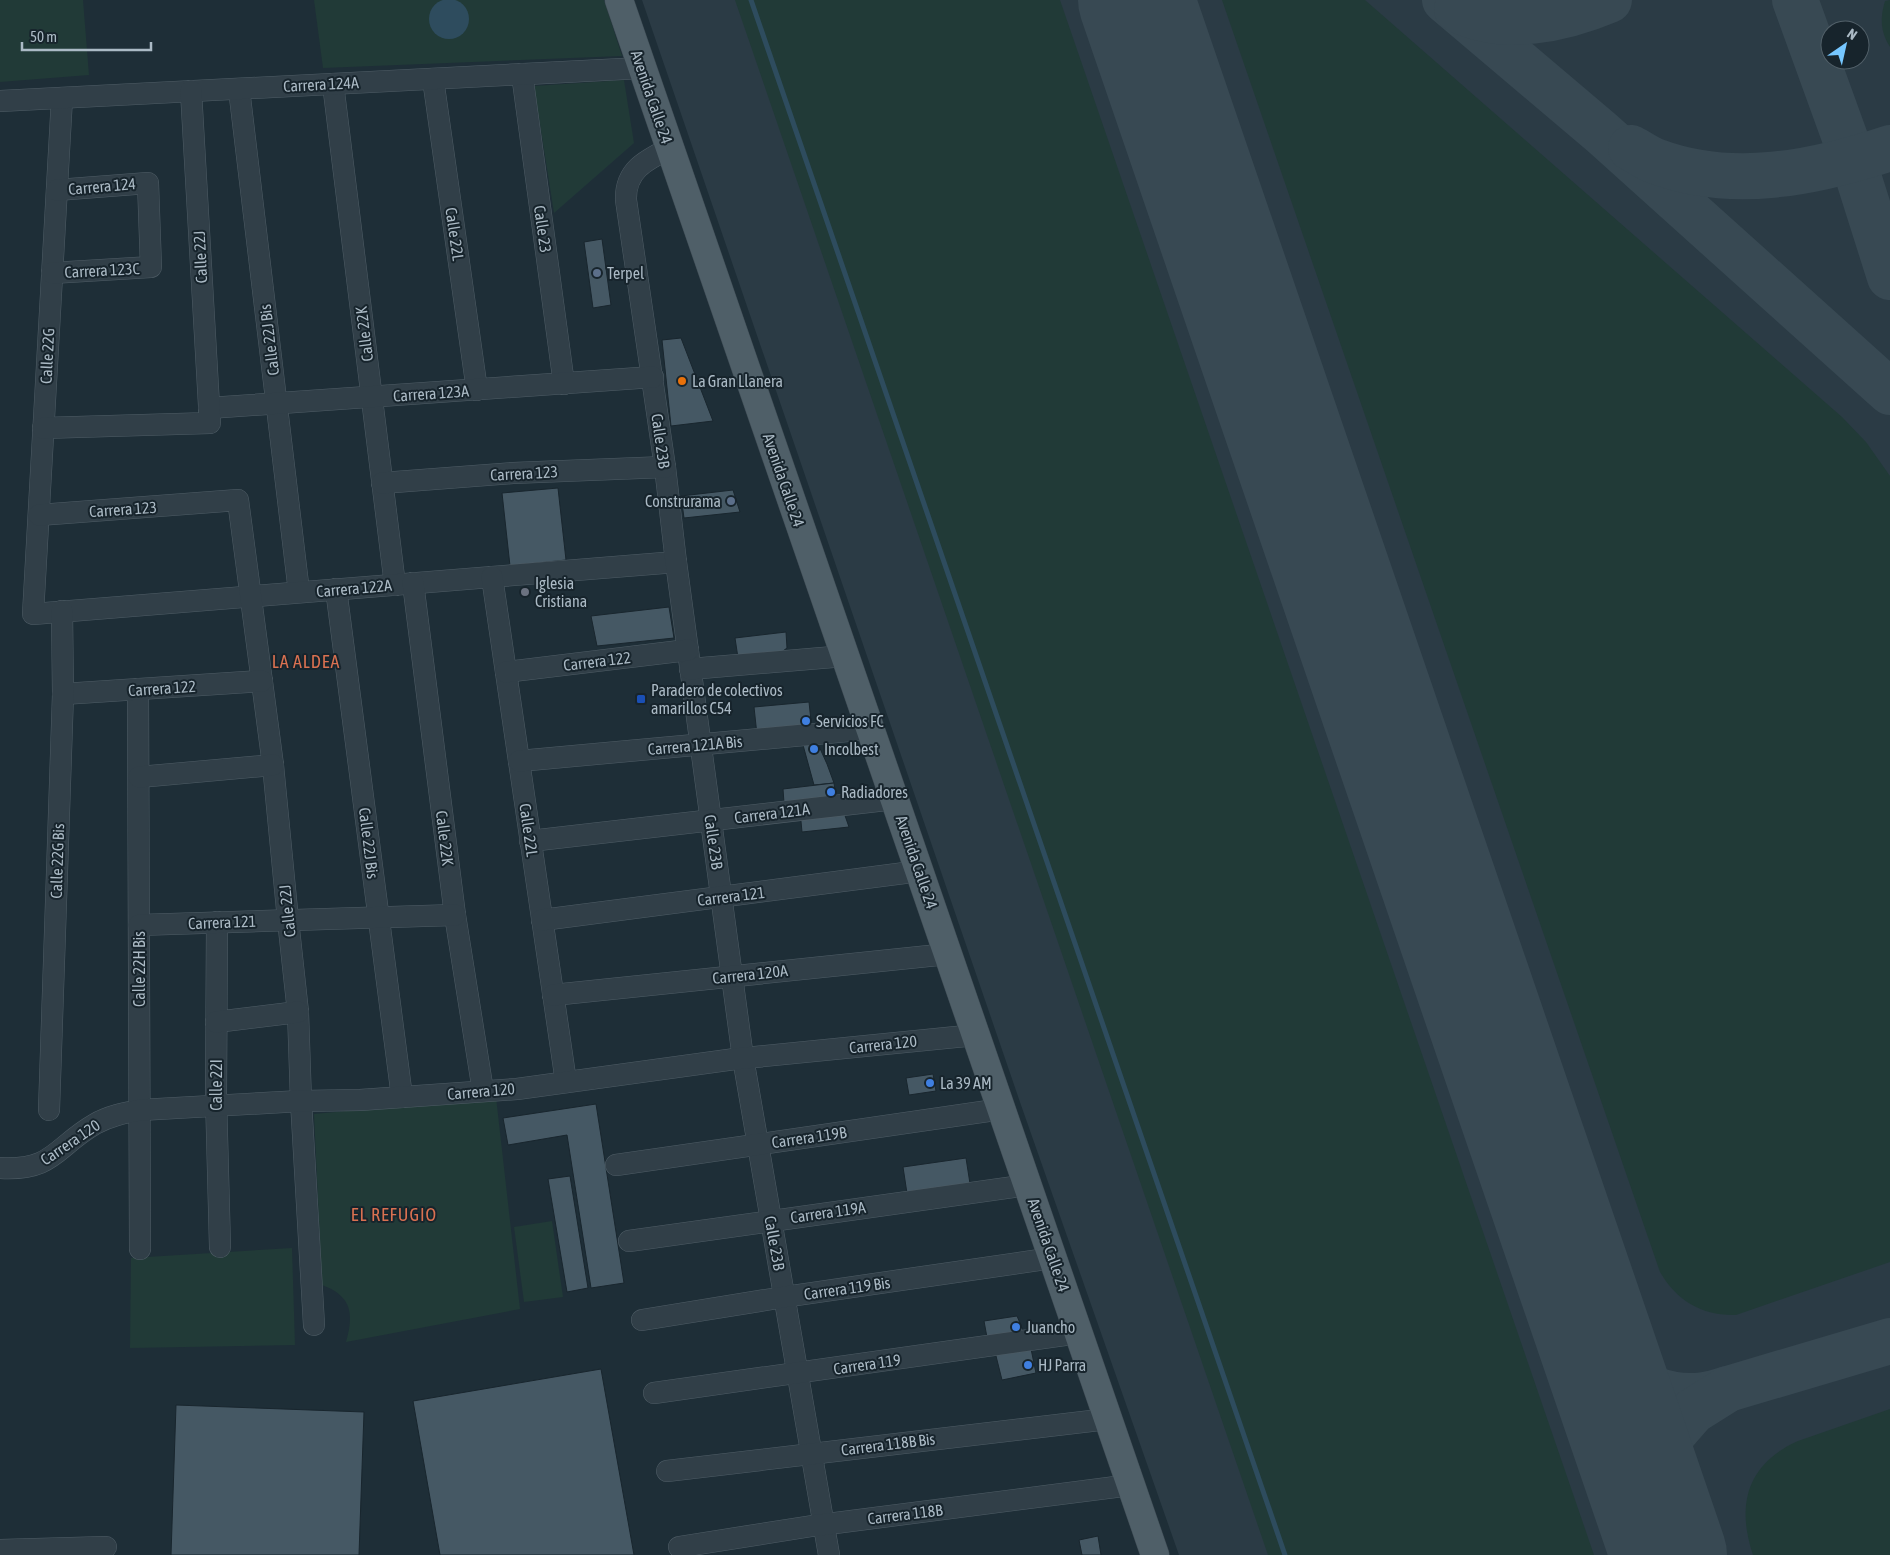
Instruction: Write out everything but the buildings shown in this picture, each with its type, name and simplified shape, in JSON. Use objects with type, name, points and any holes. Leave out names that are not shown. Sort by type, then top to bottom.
[{"type":"main road","name":"Avenida Calle 24","points":[[619,0],[1155,1555]]},
{"type":"street","name":"Carrera 124A","points":[[0,101],[642,68]]},
{"type":"street","name":"Calle 23","points":[[522,74],[564,384]]},
{"type":"street","name":"Calle 22L","points":[[433,79],[477,390]]},
{"type":"street","name":"Calle 22K","points":[[333,84],[382,483],[404,584],[483,1091]]},
{"type":"street","name":"Calle 22J Bis","points":[[239,88],[300,592]]},
{"type":"street","name":"Calle 22J","points":[[191,91],[209,416]]},
{"type":"street","name":"Calle 22G","points":[[33,614],[62,98]]},
{"type":"street","name":"Calle 23B","points":[[670,148],[653,157],[633,172],[628,180],[626,191],[653,377],[743,1058],[829,1555]]},
{"type":"street","name":"Carrera 124","points":[[57,190],[148,183],[152,267]]},
{"type":"street","name":"Carrera 123C","points":[[52,273],[152,267]]},
{"type":"street","name":"Carrera 123A","points":[[44,428],[209,416],[277,404],[653,377]]},
{"type":"street","name":"Carrera 123","points":[[382,483],[513,473],[665,467]]},
{"type":"street","name":"Calle 22J","points":[[238,500],[273,765],[298,1012],[301,1101],[314,1325]]},
{"type":"street","name":"Carrera 123","points":[[39,515],[238,500]]},
{"type":"street","name":"Carrera 122A","points":[[33,614],[676,562]]},
{"type":"street","name":"Calle 22L","points":[[492,577],[566,1082]]},
{"type":"street","name":"Calle 22J Bis","points":[[336,589],[402,1097]]},
{"type":"street","name":"Calle 22G Bis","points":[[49,1110],[63,694],[62,611]]},
{"type":"street","name":"Carrera 122","points":[[506,672],[689,660],[845,656]]},
{"type":"street","name":"Carrera 122","points":[[63,694],[262,681]]},
{"type":"street","name":"Calle 22H Bis","points":[[138,689],[140,1249]]},
{"type":"street","name":"Carrera 121A Bis","points":[[519,761],[870,728]]},
{"type":"street","points":[[139,777],[273,765]]},
{"type":"street","name":"Carrera 121A","points":[[530,842],[894,799]]},
{"type":"street","name":"Carrera 121","points":[[542,920],[920,871]]},
{"type":"street","name":"Carrera 121","points":[[140,925],[455,915]]},
{"type":"street","name":"Calle 22I","points":[[217,922],[216,1105],[220,1247]]},
{"type":"street","name":"Carrera 120A","points":[[553,995],[948,954]]},
{"type":"street","points":[[216,1022],[298,1012]]},
{"type":"street","name":"Carrera 120","points":[[0,1168],[19,1169],[36,1165],[47,1160],[95,1124],[113,1115],[140,1110],[402,1097],[483,1091],[566,1082],[743,1058],[976,1035]]},
{"type":"street","name":"Carrera 119B","points":[[616,1165],[1002,1109]]},
{"type":"street","name":"Carrera 119A","points":[[629,1241],[1028,1185]]},
{"type":"street","name":"Carrera 119 Bis","points":[[642,1320],[784,1297],[1053,1258]]},
{"type":"street","name":"Carrera 119","points":[[654,1393],[1079,1333]]},
{"type":"street","name":"Carrera 118B Bis","points":[[667,1471],[1108,1419]]},
{"type":"street","name":"Carrera 118B","points":[[679,1546],[823,1524],[1131,1485]]},
{"type":"street","points":[[0,1550],[106,1547]]},
{"type":"shaded area","points":[[642,0],[1890,0],[1890,1555],[1179,1555],[1021,1105]]},
{"type":"green space","points":[[0,0],[83,0],[89,75],[0,82]]},
{"type":"green space","points":[[314,0],[604,0],[622,56],[323,68]]},
{"type":"green space","points":[[735,0],[1060,0],[1594,1555],[1268,1555]]},
{"type":"green space","points":[[1222,0],[1365,0],[1842,417],[1866,442],[1890,476],[1890,1262],[1736,1315],[1712,1313],[1692,1305],[1674,1291],[1660,1272]]},
{"type":"green space","points":[[1890,0],[1890,47],[1884,35],[1882,13],[1885,1]]},
{"type":"green space","points":[[624,80],[634,143],[554,213],[534,86]]},
{"type":"green space","points":[[496,1097],[520,1309],[346,1342],[350,1323],[348,1307],[340,1295],[322,1285],[314,1114]]},
{"type":"green space","points":[[552,1221],[563,1297],[524,1302],[514,1227]]},
{"type":"green space","points":[[292,1248],[295,1345],[130,1348],[131,1258]]},
{"type":"green space","points":[[1890,1409],[1890,1555],[1753,1555],[1748,1536],[1746,1503],[1750,1488],[1757,1474],[1767,1461],[1781,1450],[1798,1441]]},
{"type":"water","points":[[453,-1],[460,2],[466,8],[469,19],[468,27],[460,36],[453,39],[445,39],[438,36],[430,27],[429,15],[432,8],[441,0]]},
{"type":"waterway","points":[[751,0],[1285,1555]]},
{"type":"taxiway","points":[[1445,0],[1602,133],[1890,392]]},
{"type":"taxiway","points":[[1457,9],[1475,16],[1494,20],[1513,22],[1533,21],[1573,13],[1609,0]]},
{"type":"taxiway","points":[[1795,0],[1853,160],[1890,277]]},
{"type":"taxiway","points":[[1631,148],[1655,161],[1684,170],[1714,175],[1743,176],[1803,171],[1832,165],[1890,148]]},
{"type":"taxiway","points":[[1594,1337],[1610,1363],[1640,1384],[1662,1392],[1683,1396],[1707,1395],[1728,1389]]},
{"type":"taxiway","points":[[1657,1522],[1654,1476],[1663,1451],[1672,1435],[1693,1411],[1728,1389],[1890,1341]]},
{"type":"runway","points":[[1136,0],[1669,1555]]},
{"type":"place","name":"Terpel","points":[[597,273]]},
{"type":"place","name":"La Gran Llanera","points":[[682,381]]},
{"type":"place","name":"Construrama","points":[[731,501]]},
{"type":"place","name":"Iglesia Cristiana","points":[[525,592]]},
{"type":"place","name":"Paradero de colectivos amarillos C54","points":[[641,699]]},
{"type":"place","name":"Servicios FC","points":[[806,721]]},
{"type":"place","name":"Incolbest","points":[[814,749]]},
{"type":"place","name":"Radiadores","points":[[831,792]]},
{"type":"place","name":"La 39 AM","points":[[930,1083]]},
{"type":"place","name":"Juancho","points":[[1016,1327]]},
{"type":"place","name":"HJ Parra","points":[[1028,1365]]},
{"type":"district","name":"LA ALDEA","points":[[306,661]]},
{"type":"district","name":"EL REFUGIO","points":[[394,1214]]}]
